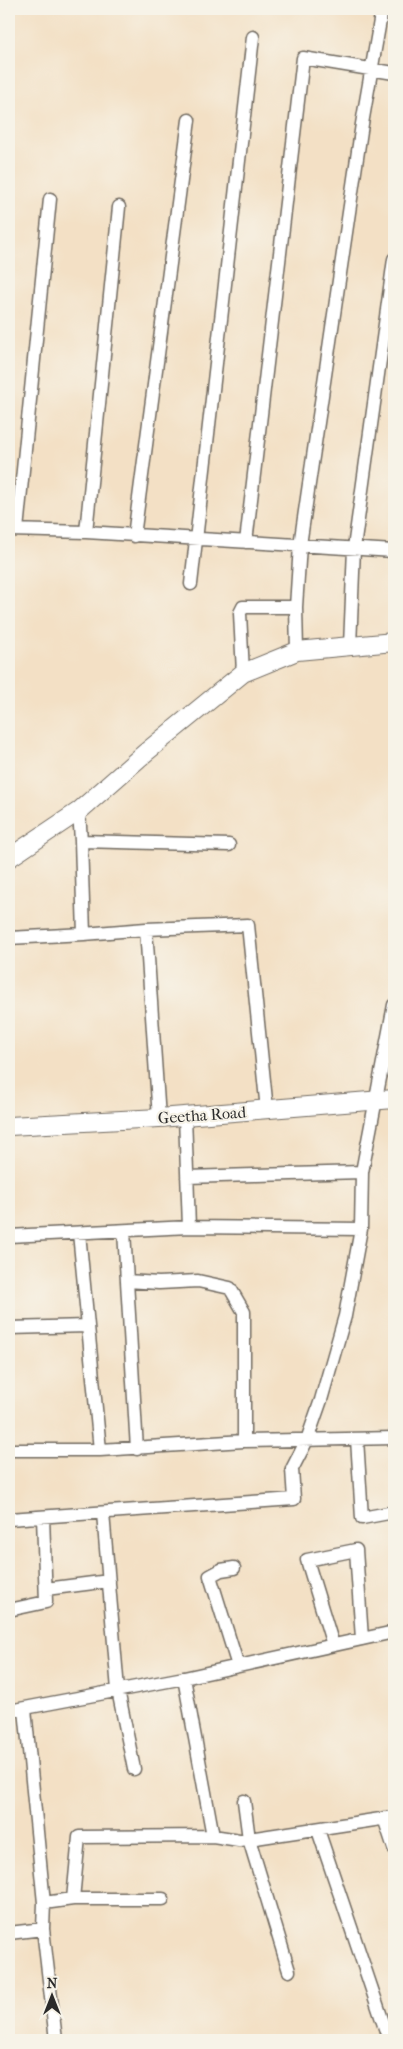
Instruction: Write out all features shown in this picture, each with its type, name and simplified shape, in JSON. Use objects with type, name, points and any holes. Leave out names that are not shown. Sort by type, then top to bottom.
[{"type":"street","points":[[297,652],[296,607],[300,545],[382,9]]},
{"type":"street","points":[[191,584],[194,539],[253,37]]},
{"type":"street","points":[[246,542],[303,58],[394,73]]},
{"type":"street","points":[[134,536],[189,120]]},
{"type":"street","points":[[50,199],[13,530],[86,532],[394,551]]},
{"type":"street","points":[[86,532],[119,207]]},
{"type":"street","points":[[350,646],[354,548],[394,259]]},
{"type":"street","points":[[243,672],[240,613],[243,607],[296,607]]},
{"type":"street","points":[[9,858],[79,811],[144,752],[243,672],[297,652],[394,642]]},
{"type":"street","points":[[79,811],[84,934]]},
{"type":"street","points":[[81,841],[229,845]]},
{"type":"street","points":[[9,938],[146,929],[248,925],[266,1110]]},
{"type":"street","points":[[146,929],[159,1118]]},
{"type":"street","points":[[9,1519],[294,1500],[292,1469],[307,1440],[346,1316],[360,1229],[362,1172],[394,1005]]},
{"type":"street","name":"Geetha Road","points":[[9,1126],[159,1118],[394,1099]]},
{"type":"street","points":[[185,1116],[189,1227]]},
{"type":"street","points":[[187,1177],[362,1172]]},
{"type":"street","points":[[9,1236],[189,1227],[360,1229]]},
{"type":"street","points":[[124,1231],[136,1449]]},
{"type":"street","points":[[79,1233],[100,1450]]},
{"type":"street","points":[[127,1281],[159,1283],[198,1282],[230,1288],[244,1312],[244,1440]]},
{"type":"street","points":[[9,1328],[88,1326]]},
{"type":"street","points":[[9,1450],[136,1449],[244,1440],[394,1438]]},
{"type":"street","points":[[357,1439],[362,1518],[394,1512]]},
{"type":"street","points":[[103,1513],[118,1690],[134,1768]]},
{"type":"street","points":[[9,1610],[46,1602],[43,1517]]},
{"type":"street","points":[[333,1645],[307,1560],[356,1550],[362,1639]]},
{"type":"street","points":[[234,1568],[221,1570],[210,1576],[238,1666]]},
{"type":"street","points":[[46,1589],[109,1581]]},
{"type":"street","points":[[9,1711],[184,1678],[394,1632]]},
{"type":"street","points":[[184,1678],[213,1836]]},
{"type":"street","points":[[25,1709],[44,1903],[43,1929],[56,2040]]},
{"type":"street","points":[[244,1801],[249,1839],[289,1971]]},
{"type":"street","points":[[73,1899],[79,1837],[213,1836],[239,1840],[318,1830],[389,1818],[394,1848]]},
{"type":"street","points":[[318,1830],[388,2040]]},
{"type":"street","points":[[44,1903],[73,1899],[163,1899]]},
{"type":"street","points":[[9,1933],[43,1929]]}]
